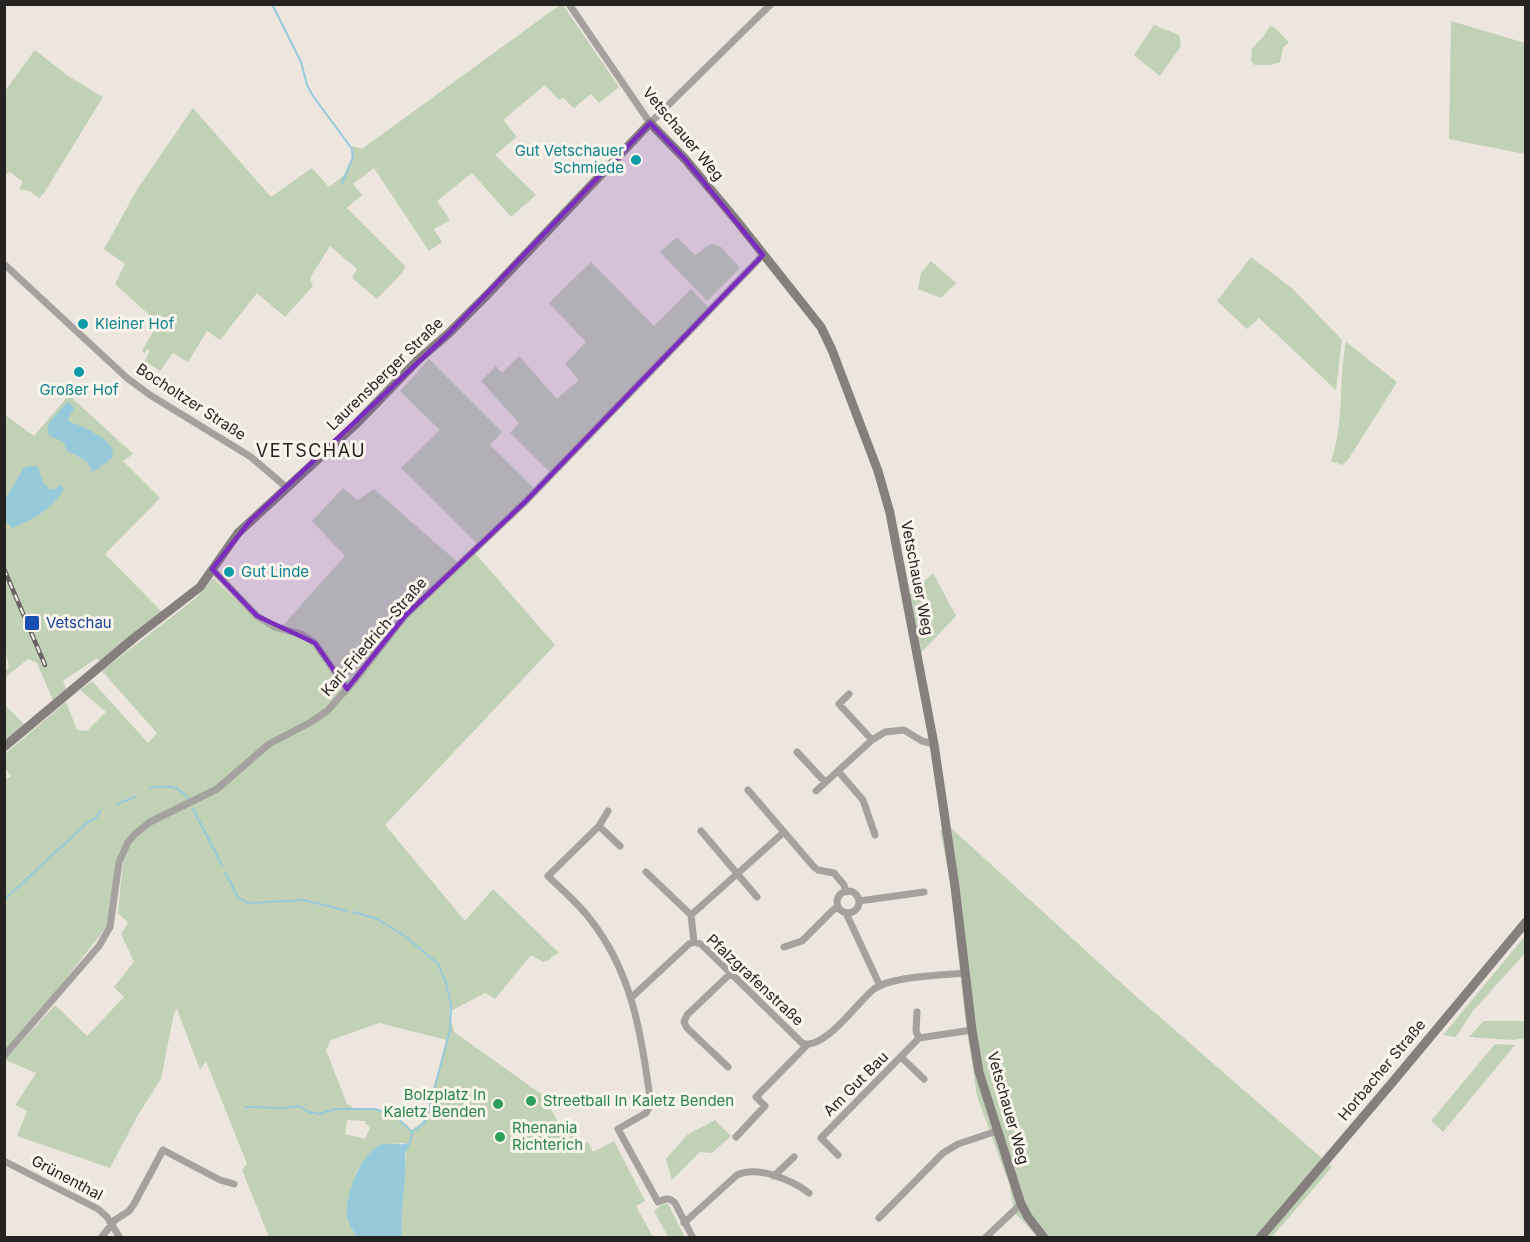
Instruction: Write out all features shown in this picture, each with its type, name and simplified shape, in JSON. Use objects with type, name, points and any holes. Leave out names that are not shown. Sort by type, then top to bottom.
[{"type":"street","name":"Vetschauer Weg","points":[[569,4],[650,123],[685,159],[825,334],[878,471],[890,513],[934,744],[979,1072],[1021,1204],[1044,1238]]},
{"type":"street","name":"Laurensberger Straße","points":[[4,747],[200,587],[238,533],[356,425],[418,360],[488,294],[650,123],[771,4]]},
{"type":"street","name":"Karl-Friedrich-Straße","points":[[4,1056],[99,946],[110,927],[119,862],[128,842],[135,834],[150,822],[217,789],[269,744],[312,722],[327,711],[405,616],[525,502],[764,255]]},
{"type":"street","name":"Bocholtzer Straße","points":[[4,264],[127,378],[150,395],[251,457],[286,487]]},
{"type":"street","points":[[212,569],[257,616],[275,627],[302,634],[315,643],[347,689]]},
{"type":"street","points":[[849,694],[838,704],[872,740]]},
{"type":"street","points":[[816,791],[872,740],[885,732],[904,730],[922,741],[934,744]]},
{"type":"street","points":[[797,752],[825,782]]},
{"type":"street","points":[[838,771],[863,800],[875,836]]},
{"type":"street","points":[[748,790],[814,867],[834,873],[844,885],[846,892]]},
{"type":"street","points":[[608,811],[599,826],[548,876],[581,908],[606,940],[620,965],[632,997],[640,1032],[651,1104],[646,1113],[618,1129],[658,1202],[666,1198],[675,1203],[693,1238]]},
{"type":"street","points":[[599,826],[620,846]]},
{"type":"street","points":[[701,831],[757,897]]},
{"type":"street","points":[[691,915],[784,832]]},
{"type":"street","points":[[646,872],[691,915],[694,942]]},
{"type":"street","points":[[838,907],[838,898],[846,892],[855,894],[859,901]]},
{"type":"street","points":[[859,901],[924,892]]},
{"type":"street","points":[[846,913],[855,910],[859,901]]},
{"type":"street","points":[[838,907],[846,913],[880,986]]},
{"type":"street","points":[[784,947],[802,941],[838,907]]},
{"type":"street","name":"Horbacher Straße","points":[[1260,1238],[1526,922]]},
{"type":"street","name":"Pfalzgrafenstraße","points":[[632,997],[688,944],[694,942],[701,944],[802,1043],[807,1045]]},
{"type":"street","points":[[728,1067],[687,1028],[684,1022],[687,1015],[731,973]]},
{"type":"street","name":"Pfalzgrafenstraße","points":[[736,1137],[765,1106],[756,1097],[807,1045],[821,1041],[873,990],[886,982],[966,973]]},
{"type":"street","points":[[917,1012],[916,1031],[919,1038],[972,1030]]},
{"type":"street","name":"Am Gut Bau","points":[[838,1155],[821,1138],[919,1038]]},
{"type":"street","name":"Am Gut Bau","points":[[901,1057],[924,1079]]},
{"type":"street","points":[[879,1218],[943,1153],[958,1144],[997,1131]]},
{"type":"street","points":[[101,1238],[134,1204],[163,1150],[220,1180],[234,1184]]},
{"type":"street","points":[[774,1176],[794,1157]]},
{"type":"street","name":"Grünenthal","points":[[4,1161],[90,1204],[107,1217],[120,1238]]},
{"type":"street","points":[[684,1223],[736,1175],[752,1171],[795,1182],[809,1193]]},
{"type":"street","points":[[985,1238],[1021,1204]]},
{"type":"highlighted area","points":[[650,123],[685,159],[763,255],[525,502],[405,616],[347,689],[315,643],[257,616],[212,569],[250,521],[448,334]]},
{"type":"green space","points":[[563,5],[619,87],[599,103],[591,94],[574,108],[563,98],[559,100],[545,85],[503,120],[517,137],[495,155],[536,195],[511,217],[472,173],[437,201],[450,220],[434,229],[442,242],[429,251],[374,168],[353,184],[362,195],[347,208],[405,266],[403,272],[377,299],[352,278],[357,269],[330,246],[310,278],[313,286],[285,317],[257,293],[220,340],[207,331],[188,362],[173,353],[160,371],[145,361],[150,351],[147,349],[145,353],[142,351],[158,323],[115,284],[125,264],[104,249],[138,188],[193,108],[271,197],[312,168],[329,187],[347,171],[353,146],[362,149]]},
{"type":"green space","points":[[1451,21],[1525,43],[1525,154],[1449,139]]},
{"type":"green space","points":[[1154,25],[1179,35],[1181,46],[1160,76],[1134,55]]},
{"type":"green space","points":[[1270,26],[1289,42],[1283,48],[1280,62],[1255,65],[1251,61],[1252,48]]},
{"type":"green space","points":[[35,50],[68,76],[103,97],[39,198],[29,191],[19,189],[23,182],[10,172],[4,175],[5,91]]},
{"type":"green space","points":[[677,237],[695,255],[711,244],[721,247],[740,268],[707,301],[660,252]]},
{"type":"green space","points":[[1251,257],[1293,289],[1342,340],[1336,390],[1259,318],[1247,329],[1217,301]]},
{"type":"green space","points":[[931,261],[956,283],[941,298],[918,289],[921,273]]},
{"type":"green space","points":[[591,262],[654,326],[691,289],[709,308],[550,472],[510,433],[519,423],[481,381],[496,366],[502,373],[519,356],[557,399],[579,380],[565,364],[586,342],[549,303]]},
{"type":"green space","points":[[1346,342],[1397,382],[1348,460],[1342,465],[1331,461],[1340,417]]},
{"type":"green space","points":[[429,359],[502,432],[490,445],[535,489],[477,544],[401,468],[440,430],[400,391]]},
{"type":"green space","points":[[69,395],[133,454],[123,461],[160,498],[105,554],[162,612],[99,661],[97,658],[63,681],[66,689],[53,700],[37,663],[28,659],[5,678],[5,670],[9,668],[4,642],[5,415],[34,436]]},
{"type":"green space","points":[[343,488],[358,500],[374,489],[461,565],[474,552],[555,645],[385,825],[465,921],[493,889],[559,953],[543,962],[531,955],[495,999],[485,993],[449,1012],[454,1032],[544,1096],[567,1139],[575,1134],[581,1145],[588,1142],[593,1152],[614,1141],[645,1201],[636,1206],[653,1237],[402,1237],[408,1143],[389,1144],[364,1161],[356,1173],[348,1202],[347,1216],[357,1237],[269,1237],[242,1170],[247,1164],[206,1061],[200,1070],[177,1009],[174,1013],[161,1079],[138,1115],[110,1168],[17,1136],[27,1111],[15,1105],[36,1073],[5,1060],[55,1005],[87,1036],[124,997],[114,987],[134,962],[121,934],[128,923],[118,913],[123,862],[130,844],[147,826],[142,823],[116,862],[107,926],[47,1003],[5,1051],[4,781],[11,776],[5,768],[5,754],[66,702],[77,730],[87,731],[106,712],[80,690],[92,681],[148,743],[157,733],[102,671],[197,597],[213,578],[251,614],[273,628],[284,624],[345,556],[312,521]],"holes":[[[379,1023],[447,1040],[424,1121],[412,1130],[395,1115],[374,1108],[355,1109],[347,1104],[326,1050],[331,1040]],[[347,1120],[366,1121],[365,1123],[370,1128],[365,1139],[345,1134]]]},
{"type":"green space","points":[[933,573],[956,616],[921,653],[910,595]]},
{"type":"green space","points":[[4,704],[25,725],[4,742]]},
{"type":"green space","points":[[951,828],[1130,991],[1332,1167],[1272,1237],[1037,1237],[1015,1214],[1009,1184],[977,1096],[965,1018],[951,886],[940,830]]},
{"type":"green space","points":[[1525,936],[1525,953],[1473,1011],[1456,1037],[1443,1035]]},
{"type":"green space","points":[[1484,1021],[1525,1021],[1525,1038],[1512,1040],[1469,1037]]},
{"type":"green space","points":[[1495,1044],[1515,1045],[1443,1132],[1431,1121]]},
{"type":"green space","points":[[715,1120],[731,1136],[712,1153],[700,1152],[672,1180],[666,1159],[687,1135]]},
{"type":"green space","points":[[664,1203],[668,1204],[685,1237],[668,1237],[654,1211]]},
{"type":"water","points":[[68,401],[74,408],[68,420],[98,435],[112,448],[111,459],[93,472],[86,461],[66,450],[64,443],[51,437],[48,433],[48,424]]},
{"type":"water","points":[[28,466],[38,467],[43,482],[50,490],[61,485],[64,489],[41,513],[12,528],[5,520],[5,500],[23,469]]},
{"type":"water","points":[[408,1143],[409,1147],[405,1153],[402,1237],[357,1237],[348,1222],[347,1207],[351,1187],[360,1166],[366,1157],[380,1145]]},
{"type":"waterway","points":[[272,4],[301,62],[307,85],[313,96],[352,149],[353,157],[342,183]]},
{"type":"waterway","points":[[151,788],[172,787],[181,791],[188,799]]},
{"type":"waterway","points":[[117,804],[135,797]]},
{"type":"waterway","points":[[193,809],[222,865]]},
{"type":"waterway","points":[[4,900],[88,822],[95,819],[101,810]]},
{"type":"waterway","points":[[225,872],[238,897],[248,903],[304,900],[347,911]]},
{"type":"waterway","points":[[353,912],[377,919],[405,936],[438,964],[446,983],[451,1005],[450,1030],[427,1116],[423,1124],[412,1132],[407,1146]]},
{"type":"waterway","points":[[246,1107],[299,1106],[309,1112],[319,1114],[336,1109],[375,1109],[395,1116],[412,1132]]},
{"type":"railway","points":[[4,569],[45,665]]},
{"type":"place","name":"Gut Vetschauer Schmiede","points":[[636,160]]},
{"type":"place","name":"Kleiner Hof","points":[[83,324]]},
{"type":"place","name":"Großer Hof","points":[[79,372]]},
{"type":"place","name":"Gut Linde","points":[[229,572]]},
{"type":"place","name":"Vetschau","points":[[32,623]]},
{"type":"place","name":"Streetball In Kaletz Benden","points":[[531,1101]]},
{"type":"place","name":"Bolzplatz In Kaletz Benden","points":[[498,1104]]},
{"type":"place","name":"Rhenania Richterich","points":[[500,1137]]},
{"type":"district","name":"VETSCHAU","points":[[311,451]]}]
